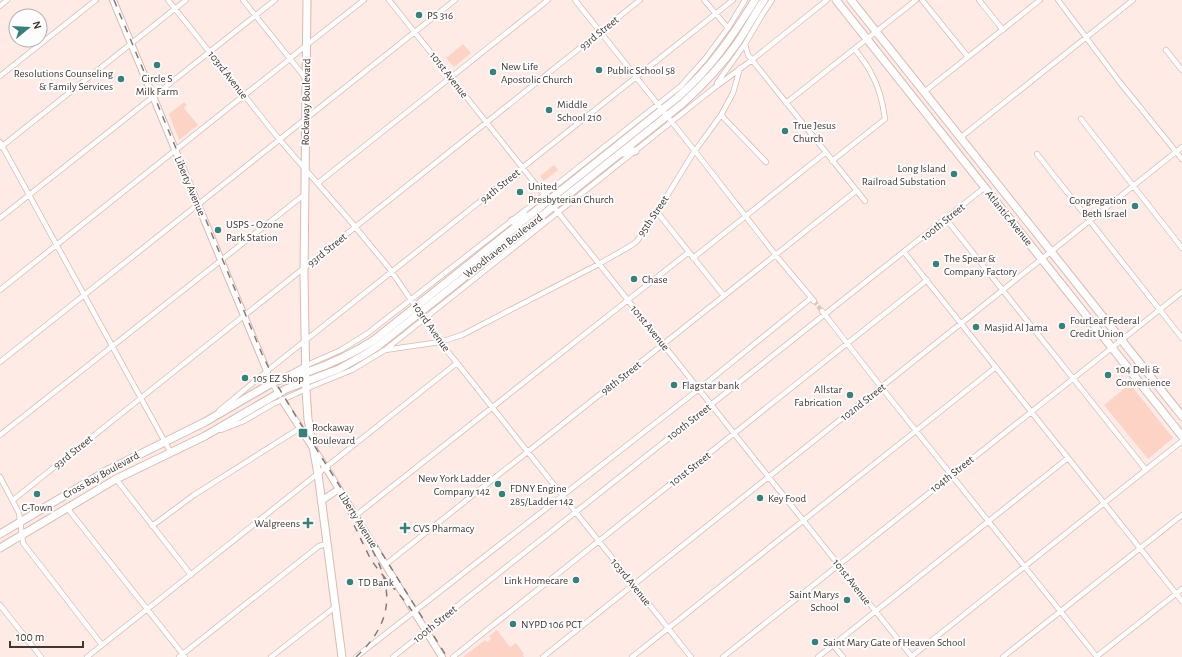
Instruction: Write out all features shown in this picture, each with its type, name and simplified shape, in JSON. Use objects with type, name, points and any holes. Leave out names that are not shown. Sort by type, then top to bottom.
[{"type":"main road","name":"Rockaway Boulevard","points":[[308,0],[304,268],[305,381],[308,419],[318,474],[342,657]]},
{"type":"main road","name":"Woodhaven Boulevard","points":[[305,369],[343,358],[374,340],[532,214],[551,203],[620,154],[664,114],[716,58],[734,34],[755,0]]},
{"type":"main road","name":"Woodhaven Boulevard","points":[[305,381],[339,369],[364,355],[416,306],[698,89],[723,62],[738,42],[764,0]]},
{"type":"main road","name":"Atlantic Avenue","points":[[836,0],[1182,436]]},
{"type":"main road","name":"Atlantic Avenue","points":[[851,0],[1182,416]]},
{"type":"main road","points":[[620,154],[635,151]]},
{"type":"main road","points":[[512,221],[532,214]]},
{"type":"main road","name":"Cross Bay Boulevard","points":[[0,534],[106,470],[206,422],[275,382],[305,369]]},
{"type":"main road","name":"Cross Bay Boulevard","points":[[0,548],[116,480],[280,397],[305,381]]},
{"type":"street","points":[[0,6],[7,0]]},
{"type":"street","points":[[0,76],[96,0]]},
{"type":"street","name":"Liberty Avenue","points":[[113,0],[267,371]]},
{"type":"street","name":"103rd Avenue","points":[[168,0],[279,139],[356,226],[392,272],[425,318],[440,342],[691,657]]},
{"type":"street","points":[[171,453],[1,145],[186,0]]},
{"type":"street","points":[[243,0],[289,60],[307,80]]},
{"type":"street","points":[[0,218],[275,0]]},
{"type":"street","points":[[0,290],[364,0]]},
{"type":"street","name":"101st Avenue","points":[[389,0],[911,657]]},
{"type":"street","points":[[0,362],[455,0]]},
{"type":"street","points":[[318,183],[548,0]]},
{"type":"street","points":[[356,657],[812,300],[575,0]]},
{"type":"street","name":"93rd Street","points":[[13,500],[640,0]]},
{"type":"street","points":[[704,0],[728,28]]},
{"type":"street","name":"94th Street","points":[[267,371],[733,0]]},
{"type":"street","name":"Woodhaven Boulevard","points":[[416,306],[512,221],[551,203],[635,151],[664,114],[681,86],[728,28],[745,0]]},
{"type":"street","name":"Woodhaven Boulevard","points":[[714,88],[745,44],[772,0]]},
{"type":"street","points":[[740,68],[827,0]]},
{"type":"street","points":[[786,103],[916,0]]},
{"type":"street","points":[[922,0],[968,57]]},
{"type":"street","points":[[979,0],[1003,30]]},
{"type":"street","points":[[924,92],[1039,0]]},
{"type":"street","points":[[1058,0],[1086,38],[1182,159]]},
{"type":"street","points":[[960,138],[1133,0]]},
{"type":"street","points":[[745,44],[748,55],[865,201]]},
{"type":"street","points":[[832,161],[885,119],[883,103],[871,71],[855,49]]},
{"type":"street","points":[[1166,50],[1182,70]]},
{"type":"street","name":"Woodhaven Boulevard","points":[[664,114],[714,88],[740,68]]},
{"type":"street","name":"95th Street","points":[[385,350],[453,339],[599,264],[632,245],[637,241],[657,212],[695,151],[720,115],[733,93],[740,68]]},
{"type":"street","points":[[720,115],[766,162]]},
{"type":"street","points":[[1081,119],[1182,248]]},
{"type":"street","name":"102nd Street","points":[[543,657],[1182,147]]},
{"type":"street","points":[[694,258],[825,153]]},
{"type":"street","points":[[1037,154],[1182,338]]},
{"type":"street","name":"100th Street","points":[[393,657],[711,405],[823,312],[904,252],[984,188]]},
{"type":"street","name":"98th Street","points":[[386,565],[856,191]]},
{"type":"street","points":[[0,435],[305,194]]},
{"type":"street","name":"Woodhaven Boulevard","points":[[306,390],[352,370],[385,350],[425,318],[551,203]]},
{"type":"street","points":[[657,212],[724,296]]},
{"type":"street","points":[[946,219],[1146,470]]},
{"type":"street","points":[[355,516],[689,252]]},
{"type":"street","points":[[904,252],[1182,601]]},
{"type":"street","name":"101st Street","points":[[453,657],[927,280]]},
{"type":"street","name":"104th Street","points":[[723,657],[1182,292]]},
{"type":"street","points":[[823,312],[1096,657],[1182,589]]},
{"type":"street","points":[[87,657],[457,363]]},
{"type":"street","points":[[632,657],[996,367]]},
{"type":"street","name":"Cross Bay Boulevard","points":[[206,422],[267,371]]},
{"type":"street","name":"Liberty Avenue","points":[[275,382],[280,397],[326,468],[442,657]]},
{"type":"street","name":"Cross Bay Boulevard","points":[[280,397],[306,390]]},
{"type":"street","points":[[152,526],[194,495],[300,428]]},
{"type":"street","points":[[911,657],[1182,441]]},
{"type":"street","points":[[818,657],[1068,458]]},
{"type":"street","points":[[0,477],[19,513],[23,543],[102,645]]},
{"type":"street","points":[[116,480],[191,575]]},
{"type":"street","points":[[321,501],[339,489]]},
{"type":"street","points":[[68,508],[182,656],[318,546],[326,544]]},
{"type":"street","points":[[1003,657],[1182,515]]},
{"type":"street","points":[[0,605],[41,657]]},
{"type":"street","points":[[270,657],[335,606]]},
{"type":"street","points":[[833,645],[843,657]]},
{"type":"shaded area","points":[[463,44],[471,53],[454,67],[446,58]]},
{"type":"shaded area","points":[[184,102],[187,105],[184,108],[198,125],[179,140],[169,114]]},
{"type":"shaded area","points":[[554,165],[558,170],[544,181],[540,176]]},
{"type":"shaded area","points":[[1130,384],[1173,438],[1148,459],[1104,405]]},
{"type":"shaded area","points":[[497,630],[510,647],[516,643],[524,654],[524,657],[463,657],[485,640],[487,642],[491,639],[489,636]]},
{"type":"tunnel","points":[[814,301],[822,311]]},
{"type":"railway","points":[[114,0],[262,354],[276,383],[447,657]]},
{"type":"railway","points":[[342,500],[370,558],[412,611]]},
{"type":"railway","points":[[356,657],[369,643],[378,629],[384,616],[387,602],[386,587],[382,572],[367,541]]},
{"type":"place","name":"PS 316","points":[[419,15]]},
{"type":"place","name":"Circle S Milk Farm","points":[[157,65]]},
{"type":"place","name":"Public School 58","points":[[599,70]]},
{"type":"place","name":"New Life Apostolic Church","points":[[493,72]]},
{"type":"place","name":"Resolutions Counseling & Family Services","points":[[121,79]]},
{"type":"place","name":"Middle School 210","points":[[549,110]]},
{"type":"place","name":"True Jesus Church","points":[[785,131]]},
{"type":"place","name":"Long Island Railroad Substation","points":[[954,174]]},
{"type":"place","name":"United Presbyterian Church","points":[[520,192]]},
{"type":"place","name":"Congregation Beth Israel","points":[[1135,206]]},
{"type":"place","name":"USPS - Ozone Park Station","points":[[218,230]]},
{"type":"place","name":"The Spear & Company Factory","points":[[936,264]]},
{"type":"place","name":"Chase","points":[[634,279]]},
{"type":"place","name":"FourLeaf Federal Credit Union","points":[[1062,326]]},
{"type":"place","name":"Masjid Al Jama","points":[[976,327]]},
{"type":"place","name":"104 Deli & Convenience","points":[[1108,375]]},
{"type":"place","name":"105 EZ Shop","points":[[245,378]]},
{"type":"place","name":"Flagstar bank","points":[[674,385]]},
{"type":"place","name":"Allstar Fabrication","points":[[850,395]]},
{"type":"place","name":"Rockaway Boulevard","points":[[303,433]]},
{"type":"place","name":"New York Ladder Company 142","points":[[498,484]]},
{"type":"place","name":"C-Town","points":[[37,494]]},
{"type":"place","name":"FDNY Engine 285/Ladder 142","points":[[502,494]]},
{"type":"place","name":"Key Food","points":[[760,498]]},
{"type":"place","name":"Walgreens","points":[[308,523]]},
{"type":"place","name":"CVS Pharmacy","points":[[405,528]]},
{"type":"place","name":"Link Homecare","points":[[576,580]]},
{"type":"place","name":"TD Bank","points":[[350,582]]},
{"type":"place","name":"Saint Marys School","points":[[847,600]]},
{"type":"place","name":"NYPD 106 PCT","points":[[513,624]]},
{"type":"place","name":"Saint Mary Gate of Heaven School","points":[[815,642]]}]
